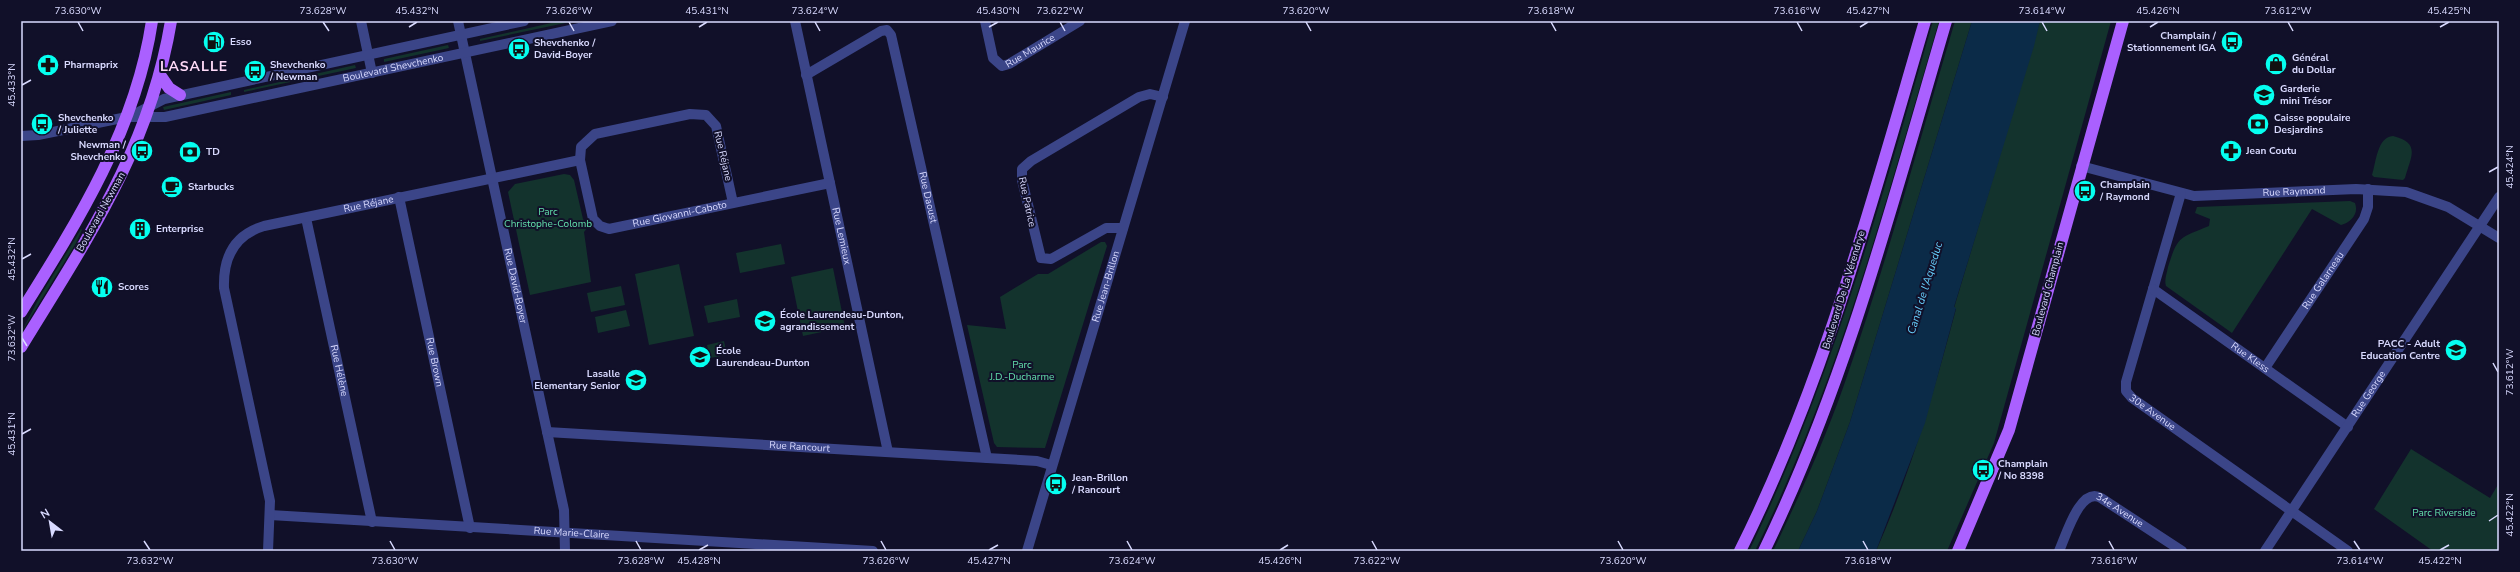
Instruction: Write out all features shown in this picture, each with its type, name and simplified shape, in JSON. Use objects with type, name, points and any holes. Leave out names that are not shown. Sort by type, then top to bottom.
[{"type":"main road","name":"Boulevard Newman","points":[[21,312],[83,210],[107,164],[127,117],[142,66],[152,21]]},
{"type":"main road","name":"Boulevard Newman","points":[[21,347],[112,196],[147,117],[160,75],[171,21]]},
{"type":"main road","name":"Boulevard De La Vérendrye","points":[[1740,551],[1786,451],[1823,358],[1925,21]]},
{"type":"main road","name":"Boulevard De La Vérendrye","points":[[1764,551],[1798,478],[1839,375],[1864,298],[1946,21]]},
{"type":"main road","name":"Boulevard Champlain","points":[[1958,551],[2009,430],[2081,166],[2123,21]]},
{"type":"main road","points":[[160,75],[169,88],[180,95]]},
{"type":"street","points":[[361,21],[372,73]]},
{"type":"street","name":"Rue David-Boyer","points":[[458,21],[564,510],[566,533],[565,551]]},
{"type":"street","name":"Boulevard Shevchenko","points":[[127,117],[164,99],[180,95],[524,21]]},
{"type":"street","name":"Boulevard Shevchenko","points":[[21,136],[38,135],[127,117],[165,117],[612,21]]},
{"type":"street","name":"Rue Lemieux","points":[[795,21],[888,452]]},
{"type":"street","name":"Rue Maurice","points":[[985,21],[994,58],[1002,66],[1009,64],[1080,21]]},
{"type":"street","name":"Rue Jean-Brillon","points":[[1027,551],[1051,465],[1186,21]]},
{"type":"street","name":"Rue Daoust","points":[[806,75],[881,31],[888,30],[892,35],[987,458]]},
{"type":"street","name":"Rue Patrice","points":[[1123,228],[1106,228],[1051,259],[1041,258],[1022,180],[1022,169],[1031,161],[1139,97],[1150,94],[1163,97]]},
{"type":"street","name":"Rue Réjane","points":[[268,551],[270,501],[224,288],[225,263],[232,248],[249,232],[264,226],[580,160],[581,146],[595,134],[690,114],[706,115],[716,126],[733,203]]},
{"type":"street","name":"Rue Giovanni-Caboto","points":[[580,160],[593,219],[605,228],[614,228],[830,183]]},
{"type":"street","name":"Rue Raymond","points":[[2081,166],[2194,196],[2368,189],[2406,192],[2420,195],[2448,207],[2499,238]]},
{"type":"street","name":"Rue Galarneau","points":[[2265,368],[2364,219],[2368,207],[2368,189]]},
{"type":"street","name":"30e Avenue","points":[[2181,193],[2126,382],[2128,394],[2348,551]]},
{"type":"street","name":"Rue Brown","points":[[399,197],[470,528]]},
{"type":"street","name":"Rue George","points":[[2265,551],[2499,197]]},
{"type":"street","name":"Rue Hélène","points":[[306,218],[372,522]]},
{"type":"street","name":"Rue Kless","points":[[2153,289],[2348,427]]},
{"type":"street","name":"Rue Rancourt","points":[[547,432],[1036,461],[1051,465]]},
{"type":"street","name":"34e Avenue","points":[[2059,551],[2080,504],[2086,497],[2094,495],[2101,498],[2182,551]]},
{"type":"street","name":"Rue Marie-Claire","points":[[270,515],[874,551]]},
{"type":"green space","points":[[560,21],[575,21],[480,41],[480,39]]},
{"type":"green space","points":[[1933,21],[1939,21],[1900,156],[1836,356],[1785,487],[1755,551],[1749,551],[1805,423],[1830,357],[1874,224]]},
{"type":"green space","points":[[1955,21],[1972,21],[1850,422],[1817,511],[1798,551],[1773,551],[1811,469],[1844,385],[1888,249]]},
{"type":"green space","points":[[2040,21],[2111,21],[1994,443],[1947,551],[1876,551],[1889,522],[1921,432],[1956,309],[1954,308]]},
{"type":"green space","points":[[448,45],[449,48],[384,62],[384,59]]},
{"type":"green space","points":[[355,65],[356,68],[244,92],[244,90]]},
{"type":"green space","points":[[231,92],[231,95],[164,110],[163,107]]},
{"type":"green space","points":[[2393,136],[2408,142],[2411,147],[2411,157],[2405,178],[2403,180],[2374,177],[2372,175],[2380,146],[2388,137]]},
{"type":"green space","name":"Parc Christophe-Colomb","points":[[564,174],[570,175],[574,180],[583,219],[588,227],[584,232],[591,282],[530,295],[508,192],[515,184]]},
{"type":"green space","points":[[2350,201],[2355,203],[2355,214],[2351,220],[2341,225],[2312,209],[2232,333],[2165,284],[2168,267],[2175,249],[2181,239],[2209,226],[2210,219],[2195,213],[2197,207]]},
{"type":"green space","points":[[81,229],[82,230],[76,243],[21,333],[39,298]]},
{"type":"green space","name":"Parc J.D.-Ducharme","points":[[1101,242],[1105,242],[1107,246],[1045,448],[997,447],[994,443],[967,325],[1006,329],[1000,297],[1038,274],[1048,274]]},
{"type":"green space","points":[[781,244],[785,264],[740,273],[736,253]]},
{"type":"green space","points":[[679,264],[694,336],[649,345],[635,274]]},
{"type":"green space","points":[[833,268],[845,327],[803,336],[791,277]]},
{"type":"green space","points":[[621,286],[625,305],[591,312],[587,293]]},
{"type":"green space","points":[[737,299],[740,317],[708,323],[704,306]]},
{"type":"green space","points":[[626,310],[630,326],[598,333],[595,317]]},
{"type":"green space","points":[[724,341],[727,355],[710,358],[707,345]]},
{"type":"green space","name":"Parc Riverside","points":[[2411,449],[2490,498],[2499,483],[2499,551],[2433,551],[2374,509]]},
{"type":"water","name":"Canal de l'Aqueduc","points":[[1972,21],[2040,21],[2034,46],[1954,307],[1956,308],[1925,423],[1876,551],[1798,551],[1817,511],[1850,422]]},
{"type":"place","name":"Esso","points":[[214,42]]},
{"type":"place","name":"Champlain / Stationnement IGA","points":[[2232,42]]},
{"type":"place","name":"Shevchenko / David-Boyer","points":[[519,49]]},
{"type":"place","name":"Général du Dollar","points":[[2276,64]]},
{"type":"place","name":"Pharmaprix","points":[[48,65]]},
{"type":"place","name":"Shevchenko / Newman","points":[[255,71]]},
{"type":"place","name":"Garderie mini Trésor","points":[[2264,95]]},
{"type":"place","name":"Shevchenko / Juliette","points":[[42,124]]},
{"type":"place","name":"Caisse populaire Desjardins","points":[[2258,124]]},
{"type":"place","name":"Newman / Shevchenko","points":[[142,151]]},
{"type":"place","name":"Jean Coutu","points":[[2231,151]]},
{"type":"place","name":"TD","points":[[190,152]]},
{"type":"place","name":"Starbucks","points":[[172,187]]},
{"type":"place","name":"Champlain / Raymond","points":[[2085,191]]},
{"type":"place","name":"Enterprise","points":[[140,229]]},
{"type":"place","name":"Scores","points":[[102,287]]},
{"type":"place","name":"École Laurendeau-Dunton, agrandissement","points":[[765,321]]},
{"type":"place","name":"PACC - Adult Education Centre","points":[[2456,350]]},
{"type":"place","name":"École Laurendeau-Dunton","points":[[700,357]]},
{"type":"place","name":"Lasalle Elementary Senior","points":[[636,380]]},
{"type":"place","name":"Champlain / No 8398","points":[[1983,470]]},
{"type":"place","name":"Jean-Brillon / Rancourt","points":[[1056,484]]},
{"type":"district","name":"LASALLE","points":[[194,66]]}]
